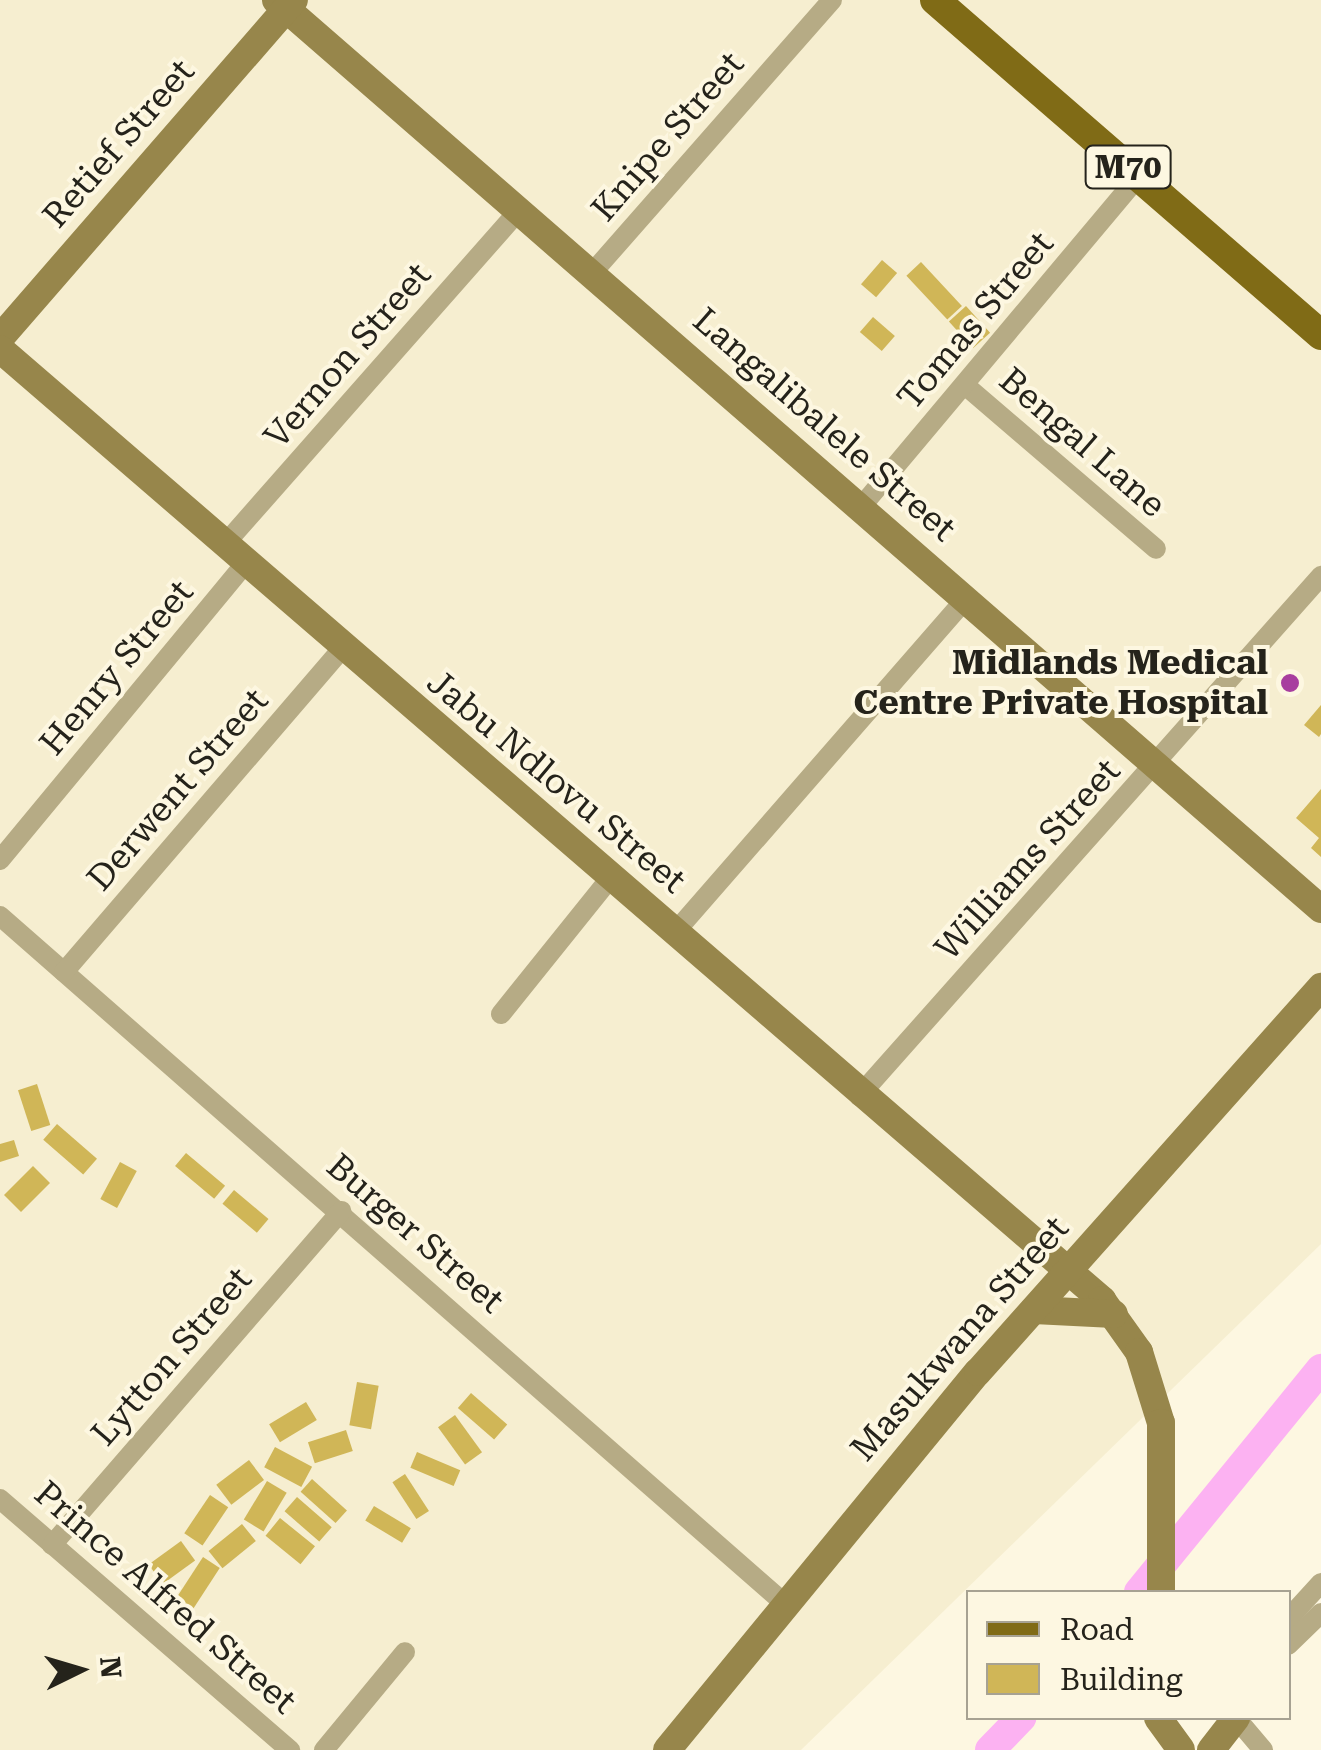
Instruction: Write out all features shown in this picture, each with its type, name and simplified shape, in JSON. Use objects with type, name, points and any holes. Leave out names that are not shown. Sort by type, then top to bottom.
[{"type":"main road","name":"M70","points":[[934,0],[1321,335]]},
{"type":"street","name":"Knipe Street","points":[[594,272],[832,0]]},
{"type":"street","name":"Langalibalele Street","points":[[285,3],[1321,908]]},
{"type":"street","name":"Retief Street","points":[[0,338],[285,3]]},
{"type":"street","name":"Tomas Street","points":[[861,506],[1139,176]]},
{"type":"street","name":"Vernon Street","points":[[235,555],[520,210]]},
{"type":"street","name":"Jabu Ndlovu Street","points":[[0,350],[341,650],[676,931],[859,1096],[1108,1307]]},
{"type":"street","name":"Bengal Lane","points":[[966,386],[1156,549]]},
{"type":"street","name":"Henry Street","points":[[0,860],[235,555]]},
{"type":"street","name":"Williams Street","points":[[859,1096],[1321,576]]},
{"type":"street","points":[[676,931],[966,599]]},
{"type":"street","name":"Derwent Street","points":[[64,972],[341,650]]},
{"type":"street","points":[[501,1014],[611,878]]},
{"type":"street","name":"Burger Street","points":[[0,916],[785,1604]]},
{"type":"street","name":"Masukwana Street","points":[[667,1750],[1066,1270],[1321,988]]},
{"type":"street","name":"Lytton Street","points":[[52,1544],[341,1211]]},
{"type":"street","points":[[1098,1237],[1108,1307],[1154,1386],[1164,1528],[1161,1590]]},
{"type":"street","points":[[1034,1310],[1108,1307]]},
{"type":"street","name":"Prince Alfred Street","points":[[0,1499],[290,1749]]},
{"type":"street","points":[[1291,1616],[1321,1583]]},
{"type":"street","points":[[1291,1642],[1321,1613]]},
{"type":"street","points":[[324,1750],[405,1652]]},
{"type":"street","points":[[1220,1749],[1235,1720]]},
{"type":"street","points":[[1238,1720],[1263,1750]]},
{"type":"shaded area","points":[[0,0],[1321,0],[1321,1244],[801,1750],[0,1750]]},
{"type":"building","points":[[882,260],[897,273],[876,297],[861,284]]},
{"type":"building","points":[[921,262],[962,306],[947,320],[906,276]]},
{"type":"building","points":[[966,306],[990,333],[973,348],[949,321]]},
{"type":"building","points":[[873,317],[895,336],[882,351],[860,332]]},
{"type":"building","points":[[1321,705],[1321,734],[1319,737],[1304,725]]},
{"type":"building","points":[[1321,789],[1321,857],[1311,848],[1319,838],[1296,818]]},
{"type":"building","points":[[37,1084],[50,1125],[31,1131],[18,1090]]},
{"type":"building","points":[[57,1124],[97,1159],[83,1175],[43,1140]]},
{"type":"building","points":[[14,1140],[19,1156],[0,1162],[0,1144]]},
{"type":"building","points":[[186,1153],[225,1186],[214,1199],[175,1166]]},
{"type":"building","points":[[120,1162],[137,1171],[117,1208],[100,1199]]},
{"type":"building","points":[[33,1166],[50,1183],[21,1212],[4,1195]]},
{"type":"building","points":[[234,1190],[268,1219],[257,1233],[222,1204]]},
{"type":"building","points":[[357,1382],[379,1386],[371,1429],[349,1425]]},
{"type":"building","points":[[471,1393],[507,1424],[494,1440],[458,1408]]},
{"type":"building","points":[[306,1402],[317,1420],[280,1442],[269,1424]]},
{"type":"building","points":[[455,1415],[482,1452],[465,1465],[438,1427]]},
{"type":"building","points":[[346,1430],[353,1451],[315,1463],[308,1442]]},
{"type":"building","points":[[275,1447],[312,1467],[301,1487],[264,1467]]},
{"type":"building","points":[[417,1452],[460,1470],[454,1486],[410,1468]]},
{"type":"building","points":[[249,1460],[264,1480],[231,1505],[216,1485]]},
{"type":"building","points":[[405,1474],[429,1511],[416,1519],[392,1482]]},
{"type":"building","points":[[312,1479],[347,1510],[336,1523],[301,1492]]},
{"type":"building","points":[[267,1481],[287,1493],[264,1531],[244,1520]]},
{"type":"building","points":[[210,1495],[228,1507],[203,1545],[184,1533]]},
{"type":"building","points":[[297,1497],[332,1527],[319,1542],[285,1511]]},
{"type":"building","points":[[374,1506],[411,1528],[402,1543],[365,1521]]},
{"type":"building","points":[[280,1518],[315,1546],[300,1564],[266,1536]]},
{"type":"building","points":[[242,1524],[256,1541],[222,1568],[209,1551]]},
{"type":"building","points":[[181,1541],[195,1560],[163,1584],[149,1565]]},
{"type":"building","points":[[203,1557],[220,1568],[193,1609],[176,1598]]},
{"type":"waterway","points":[[1141,1590],[1321,1369]]},
{"type":"waterway","points":[[990,1750],[1019,1720]]},
{"type":"place","name":"Midlands Medical Centre Private Hospital","points":[[1290,683]]}]
